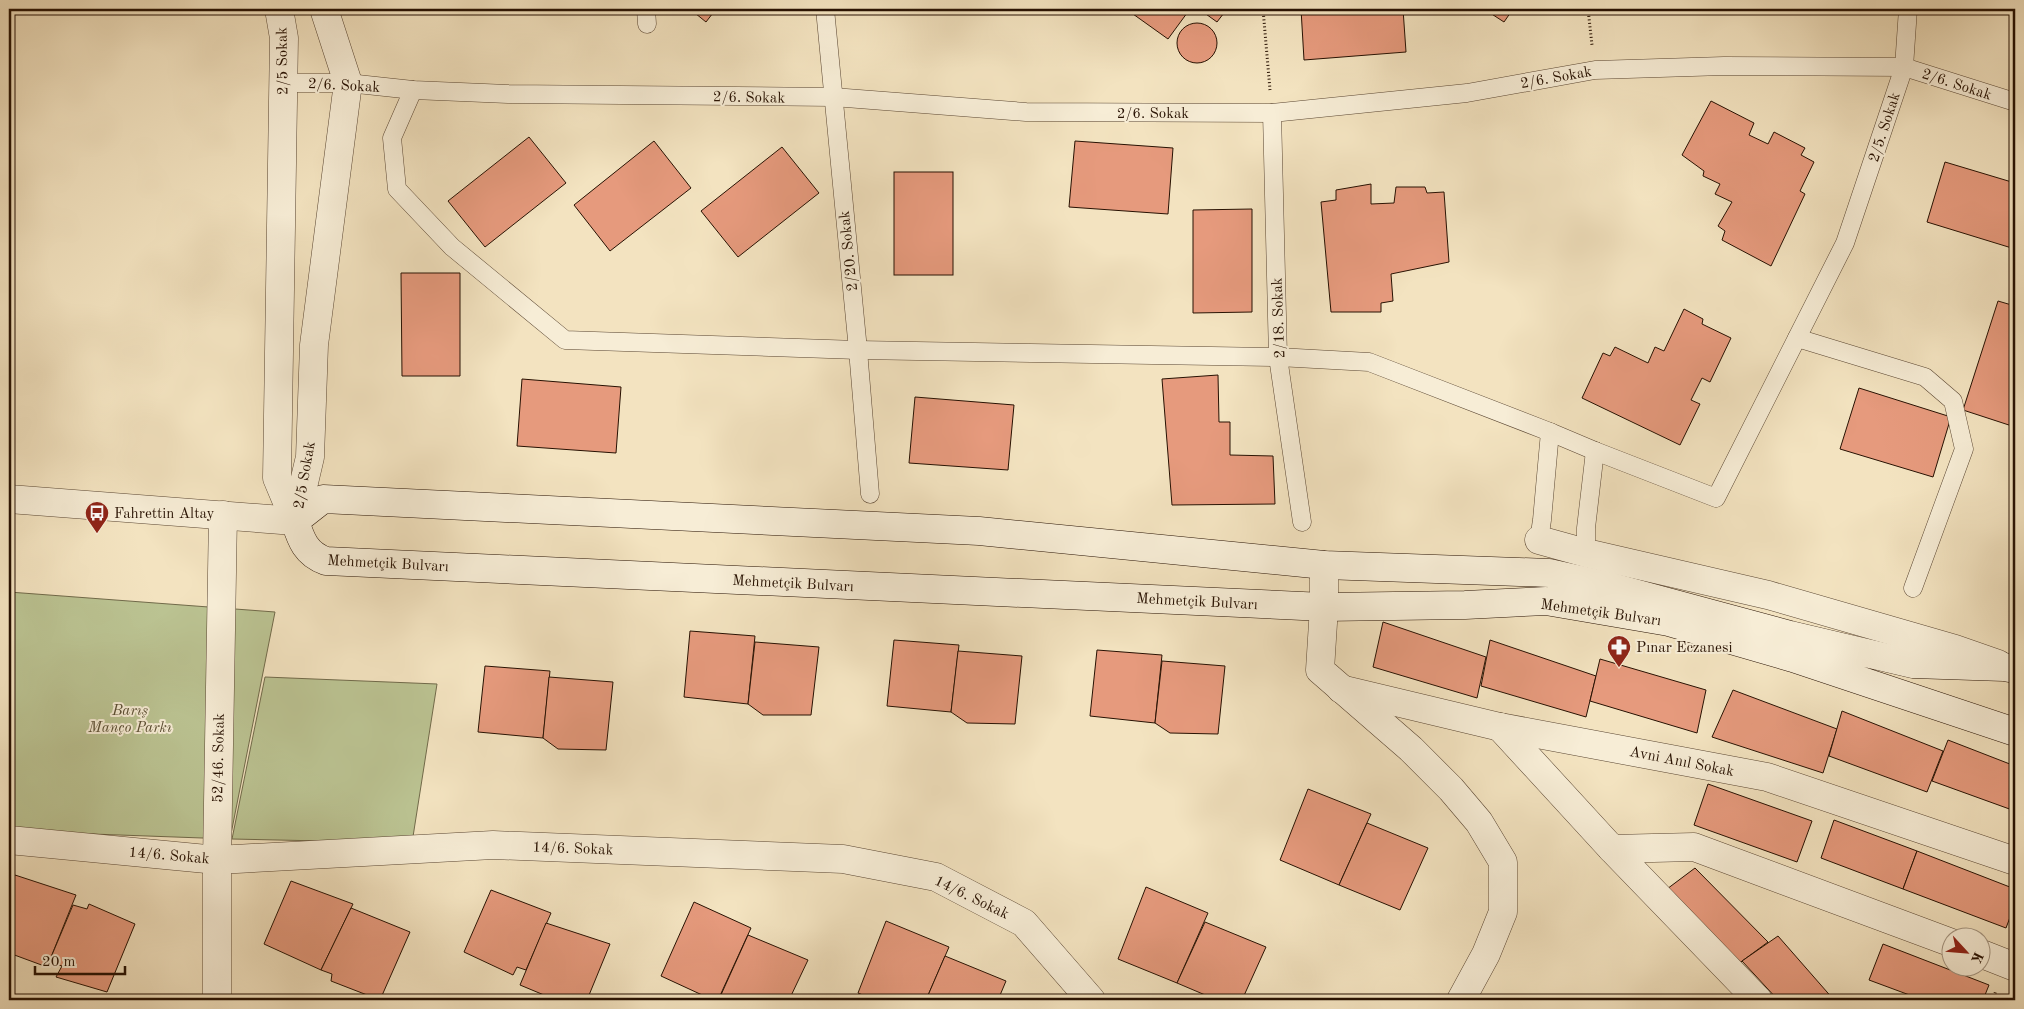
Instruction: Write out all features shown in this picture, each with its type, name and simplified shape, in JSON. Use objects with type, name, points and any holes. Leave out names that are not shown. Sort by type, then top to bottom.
[{"type":"street","name":"2/5 Sokak","points":[[280,9],[284,38],[284,83],[278,478],[295,521]]},
{"type":"street","name":"2/5 Sokak","points":[[295,521],[310,457],[314,345],[348,83],[324,9]]},
{"type":"street","points":[[9,499],[295,521]]},
{"type":"street","name":"Mehmetçik Bulvarı","points":[[2010,668],[1913,664],[1612,587],[1548,573],[1324,565],[979,531],[323,499],[295,521],[302,541],[308,551],[326,561],[1324,607],[1465,605],[1546,601],[1669,622],[1793,658],[2015,732]]},
{"type":"street","name":"52/46. Sokak","points":[[217,1000],[217,860],[223,516]]},
{"type":"street","points":[[1539,540],[1586,553],[1768,595],[1955,649],[2010,668]]},
{"type":"street","points":[[1539,540],[1548,573],[1546,601]]},
{"type":"street","points":[[1324,565],[1324,607],[1320,670],[1411,750],[1451,789],[1480,822],[1502,862],[1503,912],[1486,954],[1461,1000]]},
{"type":"street","name":"Avni Anıl Sokak","points":[[1341,689],[1500,727],[1767,777],[2015,861]]},
{"type":"street","points":[[1500,727],[1612,849],[1758,1000]]},
{"type":"street","name":"14/6. Sokak","points":[[9,840],[217,860],[493,845],[843,859],[936,878],[1024,922],[1091,1000]]},
{"type":"street","points":[[1612,849],[1694,847],[1942,939]]},
{"type":"street","points":[[1992,958],[2015,967]]},
{"type":"lane","name":"2/20. Sokak","points":[[825,9],[870,494]]},
{"type":"lane","name":"2/5. Sokak","points":[[1595,451],[1716,498],[1845,243],[1904,67],[1908,9]]},
{"type":"lane","name":"2/6. Sokak","points":[[284,83],[348,83],[413,90],[508,94],[832,97],[1026,112],[1272,113],[1467,93],[1595,70],[1724,66],[1904,67],[2015,102]]},
{"type":"lane","points":[[413,90],[392,138],[397,189],[452,247],[565,340],[858,350],[1278,357],[1369,362],[1595,451],[1586,528],[1586,553]]},
{"type":"lane","name":"2/18. Sokak","points":[[1272,113],[1278,357],[1302,522]]},
{"type":"lane","points":[[1797,338],[1925,377],[1953,401],[1964,450],[1913,588]]},
{"type":"lane","points":[[1539,540],[1550,432]]},
{"type":"path","points":[[1263,9],[1272,113]]},
{"type":"path","points":[[1588,9],[1595,70]]},
{"type":"green space","name":"Barış Manço Parkı","points":[[9,592],[275,612],[230,839],[9,831]]},
{"type":"green space","points":[[265,677],[437,684],[412,843],[232,839]]},
{"type":"building","points":[[690,9],[716,9],[706,22]]},
{"type":"building","points":[[1126,9],[1190,9],[1168,39]]},
{"type":"building","points":[[1199,9],[1227,9],[1217,22]]},
{"type":"building","points":[[1301,9],[1403,9],[1406,52],[1304,60]]},
{"type":"building","points":[[1484,9],[1513,9],[1504,22]]},
{"type":"building","points":[[1201,23],[1208,26],[1214,32],[1217,43],[1216,51],[1208,60],[1201,63],[1193,63],[1186,60],[1178,51],[1177,39],[1180,32],[1189,24]]},
{"type":"building","points":[[1711,101],[1754,123],[1749,135],[1768,144],[1774,132],[1805,148],[1801,155],[1814,162],[1800,191],[1805,194],[1771,266],[1722,240],[1725,231],[1718,226],[1732,202],[1715,194],[1720,184],[1703,176],[1704,171],[1682,155]]},
{"type":"building","points":[[529,137],[566,183],[485,247],[448,201]]},
{"type":"building","points":[[654,141],[691,188],[610,251],[574,205]]},
{"type":"building","points":[[1075,141],[1173,148],[1168,214],[1069,207]]},
{"type":"building","points":[[782,147],[819,193],[738,257],[701,211]]},
{"type":"building","points":[[1945,162],[2015,183],[2015,249],[1927,222]]},
{"type":"building","points":[[894,172],[953,172],[953,275],[894,275]]},
{"type":"building","points":[[1371,184],[1371,204],[1394,203],[1396,187],[1425,187],[1427,193],[1444,192],[1449,262],[1391,274],[1393,301],[1381,303],[1381,312],[1331,312],[1321,202],[1336,200],[1336,190]]},
{"type":"building","points":[[1252,209],[1252,312],[1193,313],[1193,210]]},
{"type":"building","points":[[401,273],[460,273],[460,376],[402,376]]},
{"type":"building","points":[[1998,301],[2015,306],[2015,427],[1963,410]]},
{"type":"building","points":[[1684,309],[1703,319],[1702,324],[1731,338],[1710,382],[1702,378],[1691,400],[1700,404],[1680,445],[1582,398],[1603,353],[1610,356],[1615,347],[1648,363],[1655,347],[1664,351]]},
{"type":"building","points":[[1218,375],[1219,422],[1230,422],[1230,455],[1273,456],[1275,504],[1172,505],[1162,379]]},
{"type":"building","points":[[522,379],[621,387],[616,453],[517,446]]},
{"type":"building","points":[[1859,388],[1951,417],[1933,477],[1840,449]]},
{"type":"building","points":[[915,397],[1014,405],[1008,470],[909,463]]},
{"type":"building","points":[[1383,622],[1486,657],[1477,698],[1373,667]]},
{"type":"building","points":[[690,631],[755,636],[748,704],[684,697]]},
{"type":"building","points":[[894,640],[959,645],[951,712],[887,706]]},
{"type":"building","points":[[1490,640],[1596,676],[1586,717],[1481,686]]},
{"type":"building","points":[[755,642],[819,647],[811,715],[763,715],[748,704]]},
{"type":"building","points":[[1097,650],[1162,655],[1155,723],[1090,716]]},
{"type":"building","points":[[958,651],[1022,656],[1015,724],[967,723],[951,712]]},
{"type":"building","points":[[1600,659],[1706,690],[1697,733],[1590,701]]},
{"type":"building","points":[[1162,661],[1225,666],[1218,734],[1170,733],[1155,723]]},
{"type":"building","points":[[485,666],[550,671],[543,738],[478,732]]},
{"type":"building","points":[[549,677],[613,682],[606,750],[558,749],[543,738]]},
{"type":"building","points":[[1733,690],[1837,729],[1823,773],[1712,737]]},
{"type":"building","points":[[1842,711],[1943,751],[1927,792],[1829,756]]},
{"type":"building","points":[[1948,740],[2015,766],[2015,811],[1932,781]]},
{"type":"building","points":[[1708,784],[1812,821],[1797,862],[1694,825]]},
{"type":"building","points":[[1308,789],[1371,814],[1339,885],[1280,860]]},
{"type":"building","points":[[1834,820],[1917,851],[1903,889],[1821,858]]},
{"type":"building","points":[[1367,823],[1428,848],[1400,910],[1339,885]]},
{"type":"building","points":[[1917,851],[2015,889],[2015,904],[2006,928],[1903,889]]},
{"type":"building","points":[[1695,868],[1768,942],[1734,967],[1663,892]]},
{"type":"building","points":[[15,875],[76,895],[47,967],[9,953],[9,890]]},
{"type":"building","points":[[291,881],[353,904],[321,970],[264,944]]},
{"type":"building","points":[[1146,887],[1208,913],[1177,983],[1118,959]]},
{"type":"building","points":[[491,890],[551,913],[526,970],[517,967],[513,975],[464,952]]},
{"type":"building","points":[[694,902],[751,928],[718,1000],[713,1000],[661,976]]},
{"type":"building","points":[[89,904],[135,924],[107,992],[56,977],[62,966],[49,962],[73,905],[87,909]]},
{"type":"building","points":[[351,908],[410,932],[380,1000],[331,981],[332,974],[321,970]]},
{"type":"building","points":[[886,921],[949,947],[926,1000],[875,1000],[858,993]]},
{"type":"building","points":[[1205,922],[1266,947],[1242,1000],[1217,1000],[1177,983]]},
{"type":"building","points":[[546,923],[610,944],[587,1000],[556,1000],[520,985]]},
{"type":"building","points":[[748,935],[808,960],[789,1000],[728,1000],[720,997]]},
{"type":"building","points":[[1778,936],[1834,1000],[1778,1000],[1742,961]]},
{"type":"building","points":[[1883,944],[1942,967],[1942,976],[1966,976],[1989,985],[1983,1000],[1923,1000],[1869,980]]},
{"type":"building","points":[[945,956],[1006,981],[998,1000],[926,1000]]},
{"type":"building","points":[[2015,987],[2015,1000],[2010,1000]]},
{"type":"place","name":"Fahrettin Altay","points":[[97,534]]},
{"type":"place","name":"Pınar Eczanesi","points":[[1619,668]]}]
